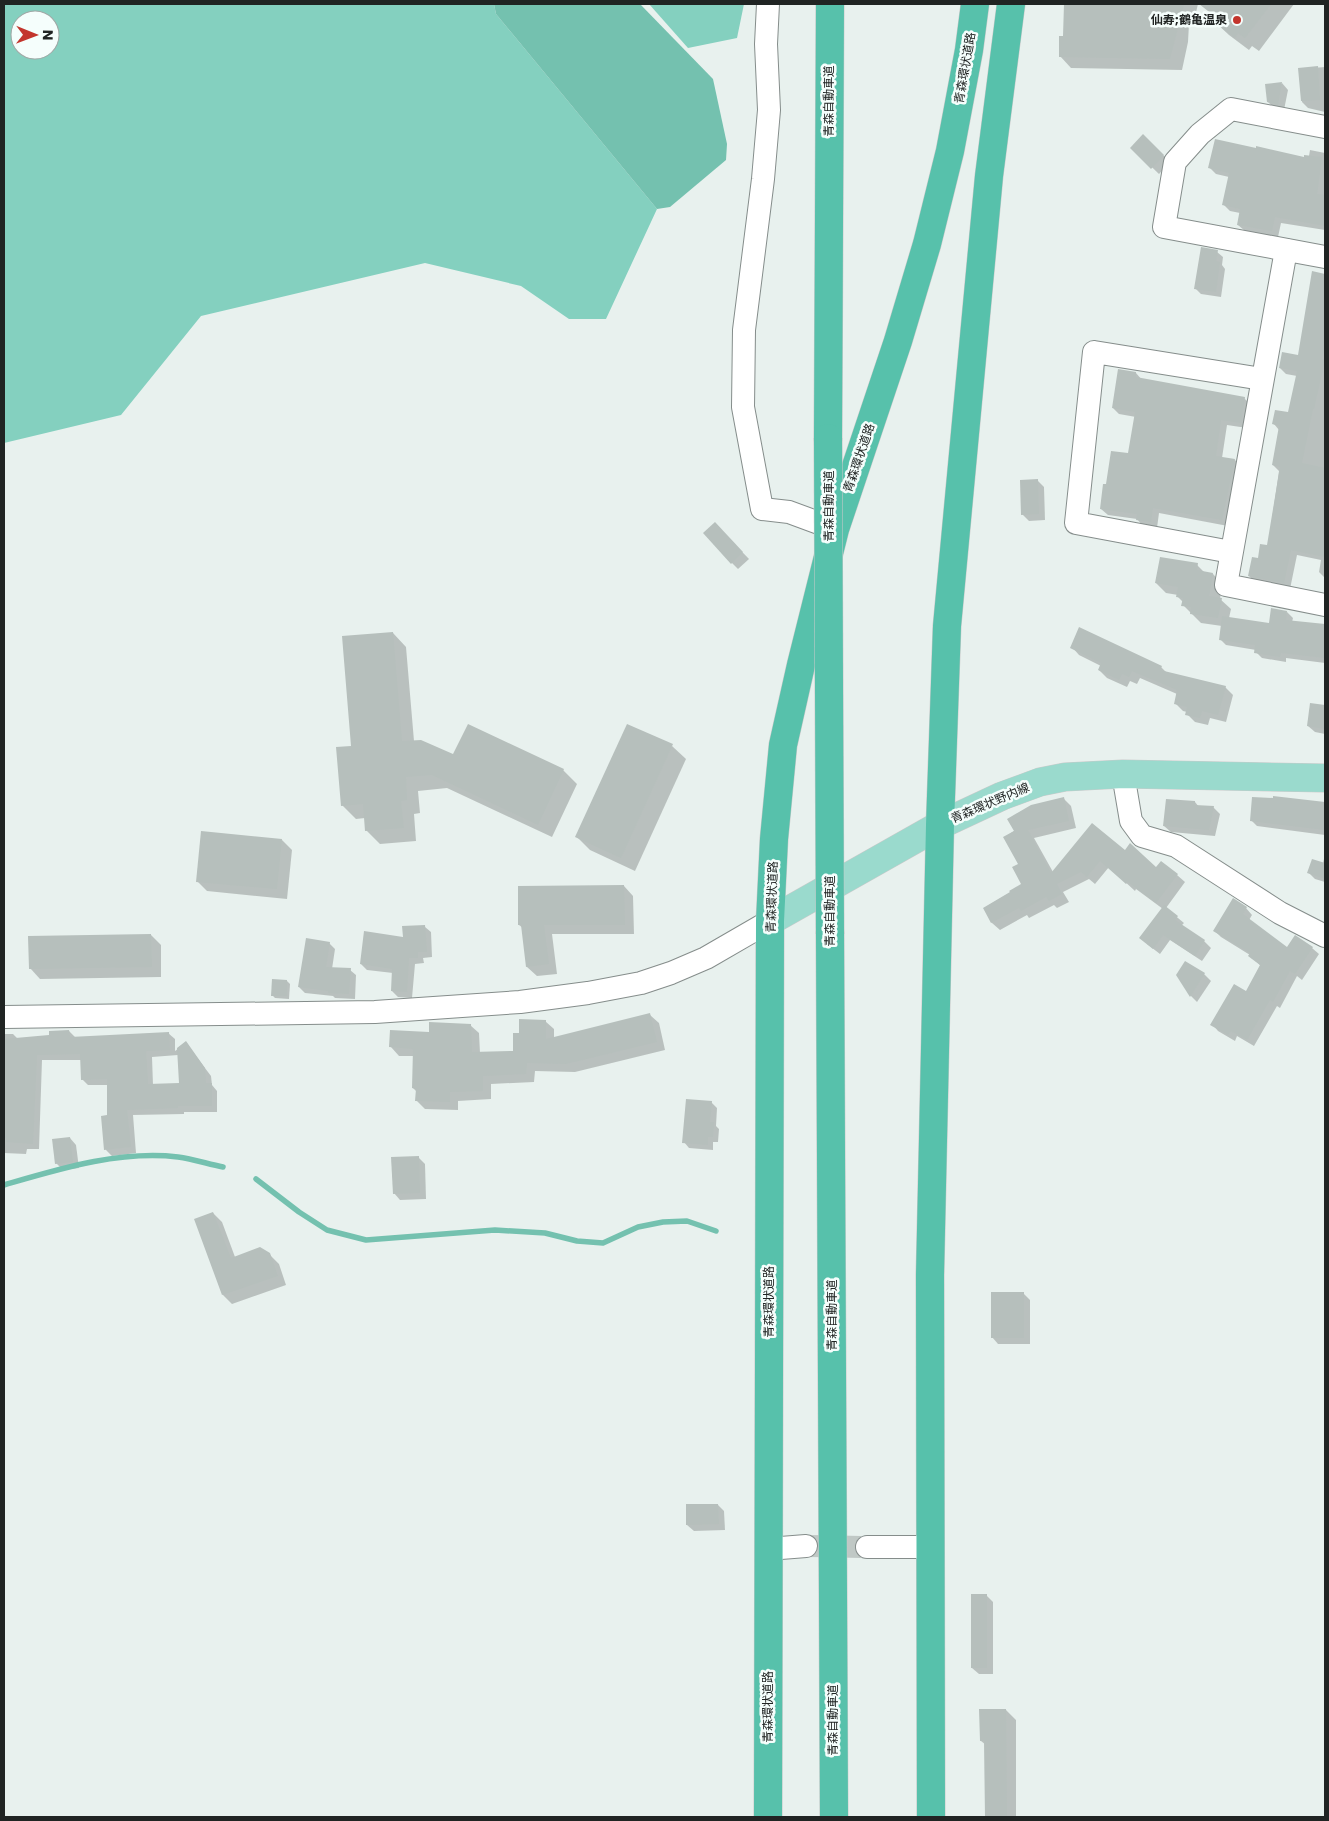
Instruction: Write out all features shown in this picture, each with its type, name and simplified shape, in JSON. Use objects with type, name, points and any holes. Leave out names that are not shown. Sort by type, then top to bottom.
[{"type":"highway","name":"青森自動車道","points":[[830,4],[828,438],[834,1817]]},
{"type":"highway","name":"青森環状道路","points":[[768,1817],[770,921],[774,839],[783,745],[835,529],[898,341],[927,244],[950,151],[969,50],[975,4]]},
{"type":"highway","points":[[931,1817],[930,1275],[940,825],[948,626],[989,176],[1012,4]]},
{"type":"main road","name":"青森環状野内線","points":[[770,921],[940,825],[1002,796],[1040,782],[1065,777],[1122,774],[1325,778]]},
{"type":"street","points":[[768,4],[766,44],[769,110],[763,179],[744,330],[743,408],[762,509],[790,512],[835,529]]},
{"type":"street","points":[[1325,127],[1231,109],[1200,134],[1175,162],[1164,227],[1325,257]]},
{"type":"street","points":[[1286,250],[1226,585],[1325,606]]},
{"type":"street","points":[[1231,552],[1076,523],[1094,352],[1262,379]]},
{"type":"street","points":[[1122,774],[1131,821],[1142,836],[1176,846],[1280,913],[1325,936]]},
{"type":"street","points":[[4,1017],[375,1012],[520,1002],[588,994],[641,983],[671,973],[706,958],[770,921]]},
{"type":"street","points":[[768,1549],[806,1546]]},
{"type":"street","points":[[867,1547],[930,1547]]},
{"type":"shaded area","points":[[4,4],[494,4],[496,14],[657,209],[606,319],[569,319],[521,286],[425,263],[201,316],[121,415],[4,443]]},
{"type":"shaded area","points":[[494,4],[640,4],[713,79],[727,144],[726,160],[670,207],[657,209],[496,14]]},
{"type":"shaded area","points":[[649,4],[744,4],[737,38],[688,48]]},
{"type":"building","points":[[1064,4],[1184,4],[1170,59],[1059,57],[1059,36],[1063,36]]},
{"type":"building","name":"仙寿;鶴亀温泉","points":[[1199,4],[1271,4],[1245,38],[1238,33],[1235,38],[1214,22],[1217,18]]},
{"type":"building","points":[[1318,66],[1320,100],[1301,101],[1298,68]]},
{"type":"building","points":[[1282,82],[1278,105],[1267,102],[1265,84]]},
{"type":"building","points":[[1143,134],[1164,155],[1151,169],[1130,148]]},
{"type":"building","points":[[1215,139],[1304,157],[1304,155],[1322,157],[1317,194],[1325,195],[1325,226],[1275,217],[1272,231],[1237,225],[1240,209],[1222,205],[1229,173],[1208,168]]},
{"type":"building","points":[[1201,247],[1218,250],[1216,261],[1220,262],[1216,292],[1194,289]]},
{"type":"building","points":[[1312,271],[1325,274],[1325,344],[1322,359],[1325,360],[1302,463],[1325,468],[1325,557],[1291,550],[1284,583],[1248,576],[1252,557],[1258,558],[1260,544],[1267,545],[1280,467],[1272,465],[1279,426],[1272,424],[1275,410],[1288,412],[1297,371],[1279,368],[1282,352],[1298,355]]},
{"type":"building","points":[[1118,369],[1136,372],[1136,377],[1245,397],[1241,423],[1221,420],[1216,456],[1235,459],[1222,520],[1153,508],[1151,522],[1136,520],[1137,514],[1100,509],[1103,484],[1106,484],[1111,451],[1128,453],[1135,412],[1112,408]]},
{"type":"building","points":[[1038,479],[1039,514],[1021,515],[1020,480]]},
{"type":"building","points":[[715,522],[743,552],[731,564],[703,533]]},
{"type":"building","points":[[1160,557],[1198,563],[1197,570],[1213,573],[1209,596],[1222,598],[1218,618],[1190,614],[1191,607],[1181,606],[1183,598],[1176,597],[1178,587],[1155,583]]},
{"type":"building","points":[[1271,608],[1287,611],[1286,620],[1325,624],[1325,658],[1281,653],[1280,657],[1254,653],[1255,645],[1219,640],[1222,616],[1269,623]]},
{"type":"building","points":[[1079,627],[1162,666],[1160,670],[1226,686],[1218,715],[1202,711],[1200,718],[1185,715],[1187,707],[1174,704],[1177,690],[1132,671],[1129,677],[1122,674],[1119,680],[1098,670],[1101,663],[1070,648]]},
{"type":"building","points":[[393,632],[402,741],[421,740],[453,754],[468,724],[564,769],[538,825],[432,775],[406,777],[407,800],[401,801],[404,828],[365,831],[363,804],[341,806],[336,747],[351,746],[342,636]]},
{"type":"building","points":[[1310,703],[1325,705],[1325,729],[1307,726]]},
{"type":"building","points":[[627,724],[673,744],[621,858],[575,837]]},
{"type":"building","points":[[1273,796],[1325,802],[1325,830],[1250,821],[1252,797],[1273,798]]},
{"type":"building","points":[[1064,797],[1069,821],[1028,830],[1051,873],[1092,823],[1125,850],[1130,843],[1156,867],[1161,861],[1178,874],[1156,903],[1128,882],[1126,884],[1100,861],[1087,877],[1081,872],[1057,884],[1062,894],[1049,901],[1046,897],[1021,911],[1019,908],[991,923],[983,908],[1021,884],[1012,867],[1018,864],[1003,837],[1014,831],[1007,819],[1031,805]]},
{"type":"building","points":[[1166,799],[1195,801],[1195,805],[1214,806],[1209,830],[1163,826]]},
{"type":"building","points":[[201,831],[282,839],[277,889],[196,882]]},
{"type":"building","points":[[1312,859],[1325,863],[1325,879],[1307,873]]},
{"type":"building","points":[[624,885],[625,925],[544,925],[549,964],[526,967],[521,925],[518,925],[518,886]]},
{"type":"building","points":[[1233,898],[1247,907],[1243,914],[1287,947],[1295,935],[1313,947],[1295,974],[1290,971],[1273,1002],[1270,1000],[1247,1040],[1231,1031],[1228,1035],[1210,1025],[1234,984],[1246,991],[1260,965],[1248,956],[1250,953],[1213,931]]},
{"type":"building","points":[[1164,905],[1178,916],[1175,920],[1205,940],[1195,956],[1163,935],[1153,949],[1139,938]]},
{"type":"building","points":[[425,925],[427,952],[418,952],[418,958],[409,958],[407,992],[391,991],[392,969],[360,964],[364,931],[403,937],[402,926]]},
{"type":"building","points":[[151,934],[152,967],[29,969],[28,936]]},
{"type":"building","points":[[306,938],[330,942],[326,967],[351,968],[349,994],[328,993],[328,991],[298,987]]},
{"type":"building","points":[[1185,961],[1205,973],[1190,997],[1176,975]]},
{"type":"building","points":[[272,979],[287,980],[287,996],[271,996]]},
{"type":"building","points":[[650,1013],[657,1042],[566,1064],[527,1063],[526,1074],[483,1076],[483,1091],[450,1092],[450,1102],[415,1101],[416,1089],[412,1088],[413,1049],[389,1047],[390,1030],[429,1032],[429,1022],[471,1024],[472,1052],[513,1051],[513,1033],[519,1033],[519,1019],[546,1020],[546,1039]]},
{"type":"building","points":[[69,1030],[70,1037],[169,1032],[170,1050],[146,1051],[148,1084],[179,1083],[177,1048],[186,1041],[205,1068],[206,1083],[212,1083],[212,1106],[178,1106],[178,1108],[127,1110],[131,1147],[104,1150],[101,1116],[107,1115],[107,1079],[81,1080],[80,1054],[37,1055],[33,1144],[6,1142],[6,1138],[4,1138],[4,1039],[49,1035],[49,1031]]},
{"type":"building","points":[[686,1099],[712,1101],[710,1122],[714,1122],[713,1137],[708,1137],[708,1145],[682,1143]]},
{"type":"building","points":[[70,1137],[73,1162],[55,1164],[52,1139]]},
{"type":"building","points":[[419,1156],[420,1193],[393,1194],[391,1157]]},
{"type":"building","points":[[213,1212],[231,1258],[260,1247],[270,1253],[278,1276],[222,1295],[194,1219]]},
{"type":"building","points":[[991,1292],[1024,1292],[1024,1338],[991,1338]]},
{"type":"building","points":[[686,1504],[718,1504],[719,1524],[686,1525]]},
{"type":"building","points":[[971,1594],[987,1594],[987,1668],[971,1668]]},
{"type":"building","points":[[979,1709],[1006,1709],[1007,1817],[985,1817],[984,1741],[980,1741]]},
{"type":"waterway","points":[[4,1185],[90,1162],[134,1156],[178,1157],[223,1167]]},
{"type":"waterway","points":[[256,1179],[299,1212],[327,1230],[366,1240],[495,1230],[545,1233],[577,1241],[603,1243],[638,1227],[663,1222],[687,1221],[716,1231]]},
{"type":"tunnel","points":[[806,1546],[867,1547]]},
{"type":"place","name":"仙寿;鶴亀温泉","points":[[1237,20]]}]
